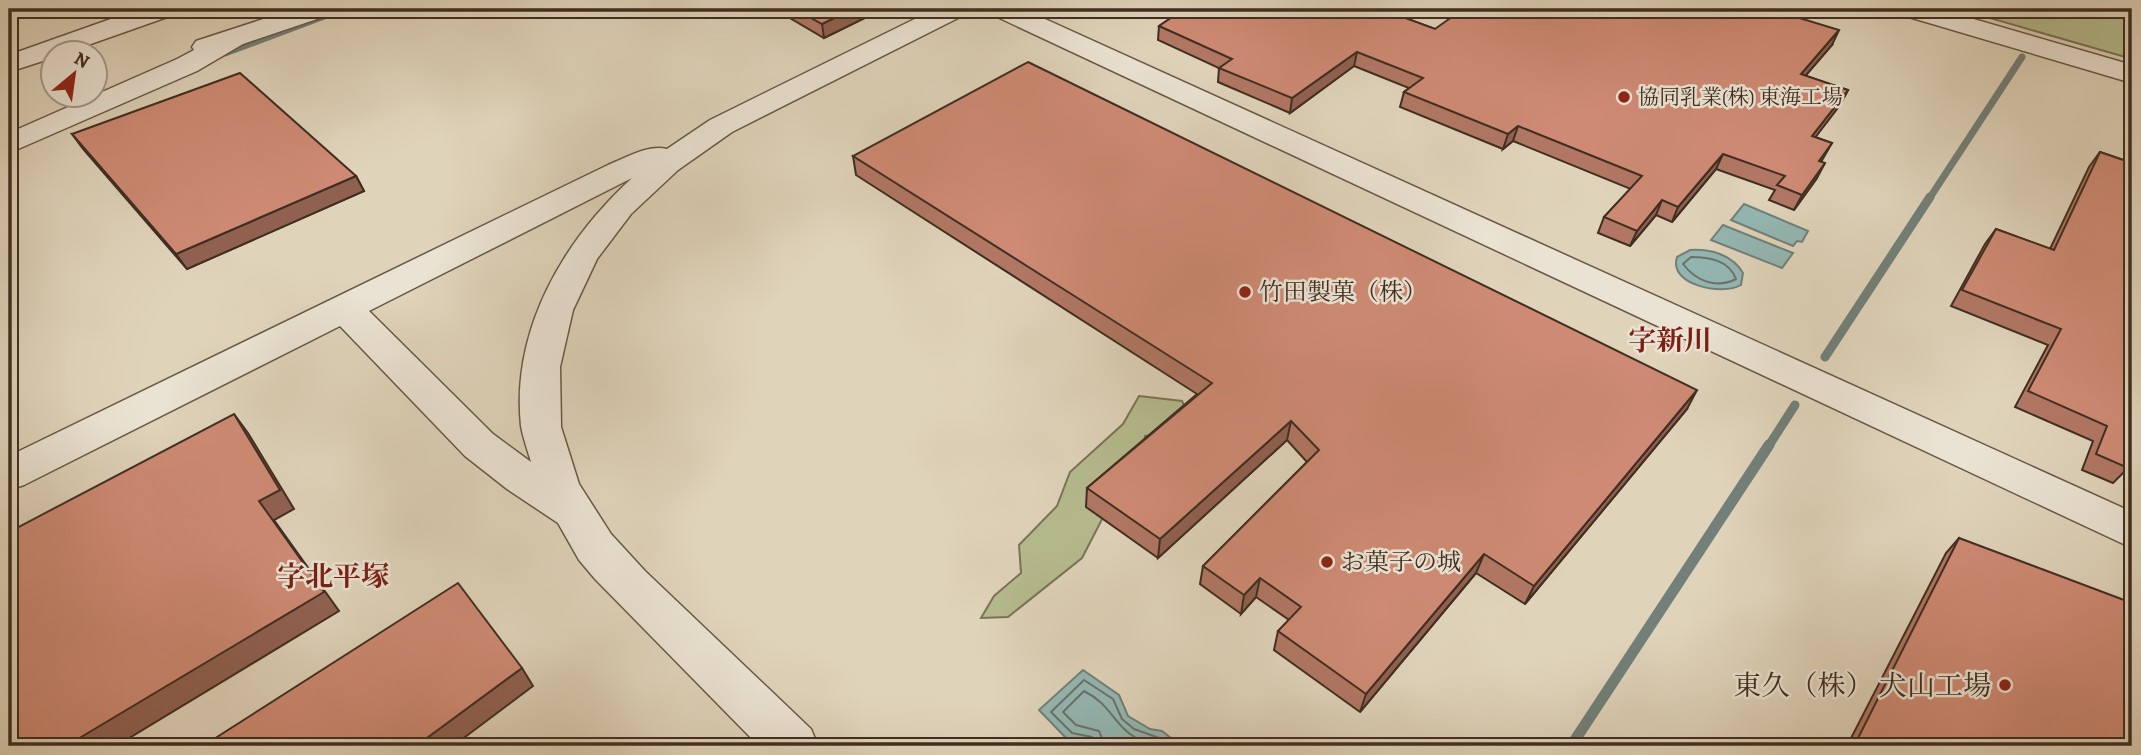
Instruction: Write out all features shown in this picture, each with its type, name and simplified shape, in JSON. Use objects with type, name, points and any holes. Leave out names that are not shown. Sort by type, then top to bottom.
[{"type":"street","points":[[108,82],[184,52],[232,40],[320,9]]},
{"type":"street","points":[[9,474],[619,172],[698,139],[744,113],[955,9]]},
{"type":"street","points":[[1002,9],[2132,531]]},
{"type":"street","points":[[1911,9],[2132,74]]},
{"type":"street","points":[[9,64],[179,15],[232,40]]},
{"type":"street","points":[[9,144],[187,65],[232,40]]},
{"type":"street","points":[[9,124],[46,108]]},
{"type":"street","points":[[698,139],[647,178],[609,216],[569,275],[553,312],[543,353],[539,397],[541,420],[551,464],[571,510],[594,546],[793,746]]},
{"type":"street","points":[[344,308],[479,445],[522,478],[571,510]]},
{"type":"green space","points":[[1959,9],[2132,9],[2132,59]]},
{"type":"green space","points":[[1139,396],[1182,401],[1196,430],[1145,436],[1140,478],[1112,500],[1082,558],[1008,617],[981,618],[994,596],[1021,573],[1019,545],[1057,506],[1070,472],[1123,424]]},
{"type":"water","points":[[1744,204],[1808,231],[1802,242],[1797,241],[1793,246],[1731,220]]},
{"type":"water","points":[[1723,225],[1793,253],[1782,268],[1711,240]]},
{"type":"water","points":[[1690,250],[1713,252],[1733,261],[1743,273],[1741,285],[1722,289],[1699,286],[1688,281],[1676,267],[1677,257]]},
{"type":"water","points":[[1083,670],[1119,695],[1128,716],[1150,729],[1162,731],[1181,746],[1100,746],[1069,741],[1039,710]]},
{"type":"building","points":[[795,9],[853,9],[822,24]]},
{"type":"building","name":"協同乳業(株) 東海工場","points":[[1184,9],[1381,9],[1435,29],[1463,9],[1770,9],[1839,30],[1801,74],[1848,90],[1812,136],[1832,143],[1819,161],[1825,163],[1802,195],[1777,185],[1785,176],[1723,154],[1678,207],[1662,200],[1637,231],[1604,217],[1642,176],[1518,126],[1508,134],[1404,92],[1423,78],[1357,52],[1292,98],[1219,68],[1232,59],[1159,26]]},
{"type":"building","name":"竹田製菓（株）","points":[[1028,62],[1697,390],[1534,586],[1484,554],[1366,694],[1278,631],[1301,607],[1260,578],[1244,595],[1203,566],[1319,450],[1291,421],[1160,539],[1087,488],[1212,383],[853,156]]},
{"type":"building","points":[[240,73],[356,176],[176,254],[72,134]]},
{"type":"building","points":[[2100,152],[2132,163],[2132,456],[2128,468],[2096,454],[2107,426],[2028,391],[2061,329],[1962,290],[1996,229],[2054,250]]},
{"type":"building","points":[[234,414],[280,490],[259,501],[324,592],[66,746],[9,746],[9,532]]},
{"type":"building","name":"東久（株） 犬山工場","points":[[1959,538],[2132,603],[2132,746],[1854,746]]},
{"type":"building","points":[[458,583],[522,668],[416,746],[203,746]]},
{"type":"waterway","points":[[225,53],[343,9]]},
{"type":"waterway","points":[[1929,199],[2022,57]]},
{"type":"waterway","points":[[1825,357],[1930,197]]},
{"type":"waterway","points":[[1768,447],[1795,405]]},
{"type":"waterway","points":[[1571,746],[1769,445]]},
{"type":"place","name":"協同乳業(株) 東海工場","points":[[1624,97]]},
{"type":"place","name":"竹田製菓（株）","points":[[1245,292]]},
{"type":"place","name":"お菓子の城","points":[[1327,562]]},
{"type":"place","name":"東久（株） 犬山工場","points":[[2005,685]]},
{"type":"district","name":"字新川","points":[[1670,340]]},
{"type":"district","name":"字北平塚","points":[[333,576]]}]
